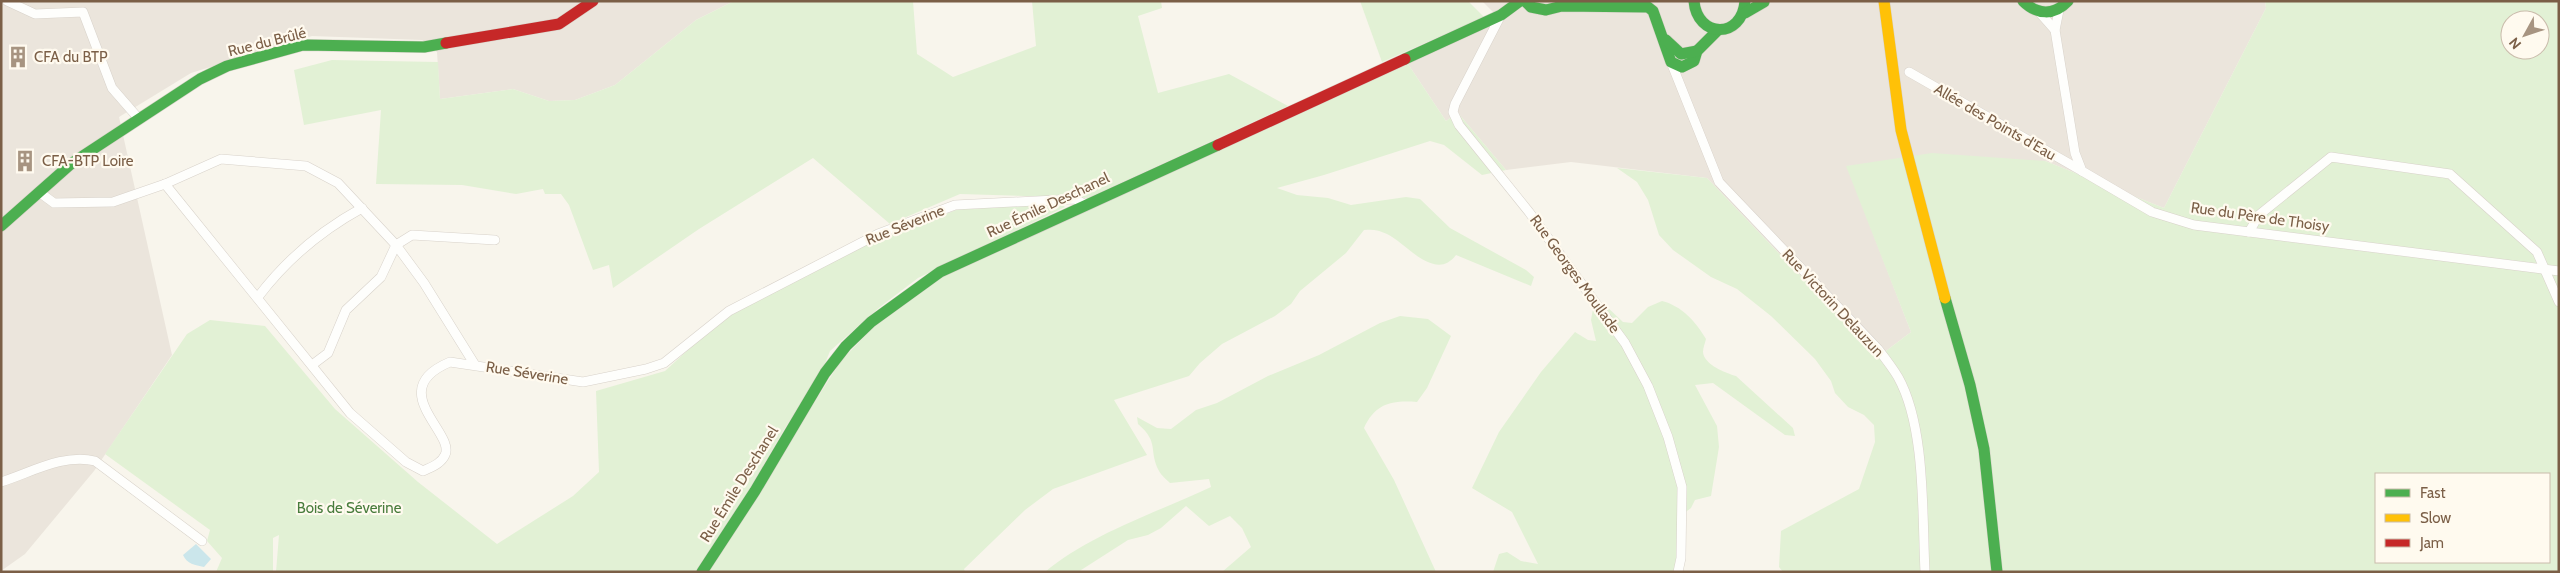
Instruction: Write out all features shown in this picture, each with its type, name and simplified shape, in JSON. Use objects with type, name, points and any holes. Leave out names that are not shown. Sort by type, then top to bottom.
[{"type":"main road","name":"Rue du Brûlé","points":[[1,226],[72,163],[200,79],[227,66],[303,46],[424,47],[559,24],[593,1]]},
{"type":"main road","name":"Rue Émile Deschanel","points":[[702,572],[836,358],[871,323],[912,290],[940,272],[1501,15],[1520,1]]},
{"type":"main road","points":[[1525,1],[1531,7],[1546,10],[1557,4],[1648,7],[1652,10],[1670,62],[1677,66],[1685,67],[1698,57],[1704,25]]},
{"type":"main road","points":[[1660,33],[1681,54],[1700,47],[1718,31],[1730,29],[1745,7],[1771,1]]},
{"type":"main road","points":[[1877,1],[1910,171],[1970,385],[1984,449],[1997,572]]},
{"type":"main road","points":[[1884,1],[1881,15],[1892,130],[1972,440],[1982,501],[1988,572]]},
{"type":"main road","points":[[2023,1],[2031,9],[2040,13],[2064,6]]},
{"type":"main road","points":[[1692,2],[1696,14],[1704,25],[1718,31]]},
{"type":"street","points":[[8,1],[35,14],[83,12],[112,88],[138,119]]},
{"type":"street","points":[[2064,6],[2055,30],[2075,153],[2082,171]]},
{"type":"street","points":[[2040,13],[2055,30]]},
{"type":"street","name":"Rue Georges Moullade","points":[[1501,15],[1455,104],[1453,112],[1459,124],[1529,212],[1625,343],[1648,386],[1668,437],[1682,487],[1681,558],[1678,572]]},
{"type":"street","name":"Rue Victorin Delauzun","points":[[1670,62],[1718,182],[1878,349],[1898,378],[1912,415],[1919,455],[1925,572]]},
{"type":"street","name":"Allée des Points d'Eau","points":[[1909,72],[2082,171]]},
{"type":"street","points":[[2249,232],[2259,215],[2332,157],[2450,174],[2538,252],[2559,302]]},
{"type":"street","points":[[39,192],[54,203],[113,202],[165,184],[221,159],[306,166],[338,183],[396,245],[424,283],[475,365]]},
{"type":"street","name":"Rue du Père de Thoisy","points":[[2082,171],[2152,212],[2194,225],[2559,271]]},
{"type":"street","name":"Rue Séverine","points":[[165,184],[350,413],[406,462],[423,471],[437,465],[445,455],[446,446],[426,412],[421,399],[422,387],[434,371],[450,362],[584,382],[646,369],[664,363],[729,311],[878,234],[955,205],[1075,199],[1086,205]]},
{"type":"street","points":[[258,298],[275,275],[300,250],[330,226],[362,208]]},
{"type":"street","points":[[312,365],[328,353],[346,310],[381,277],[396,245],[412,235],[495,240]]},
{"type":"street","points":[[1,482],[66,460],[84,458],[94,461],[202,541]]},
{"type":"shaded area","points":[[1,1],[734,1],[696,20],[615,85],[575,100],[549,101],[513,89],[440,99],[437,52],[422,40],[312,36],[191,73],[119,117],[172,355],[94,471],[25,554],[1,571]]},
{"type":"shaded area","points":[[1482,1],[2265,1],[2266,8],[2164,208],[2045,161],[1847,166],[1911,332],[1878,357],[1707,178],[1571,162],[1506,170],[1458,113],[1446,121],[1408,64],[1502,21]]},
{"type":"green space","points":[[734,1],[913,1],[917,54],[953,77],[1036,46],[1032,1],[1161,1],[1162,8],[1138,16],[1158,93],[1229,74],[1288,106],[1088,198],[960,194],[890,224],[813,158],[699,229],[613,288],[609,265],[593,270],[569,205],[561,194],[545,194],[543,189],[516,194],[462,185],[376,184],[381,110],[304,125],[294,70],[332,60],[438,62],[440,99],[513,89],[549,101],[575,100],[615,85],[696,20]]},
{"type":"green space","points":[[1360,1],[1468,1],[1484,17],[1382,62]]},
{"type":"green space","points":[[2265,1],[2559,1],[2559,572],[1783,572],[1779,567],[1781,531],[1859,489],[1875,442],[1874,425],[1864,415],[1848,407],[1835,393],[1831,381],[1815,359],[1771,316],[1737,289],[1711,277],[1673,250],[1659,235],[1648,200],[1637,182],[1617,168],[1707,178],[1878,357],[1911,332],[1846,166],[1932,153],[2045,161],[2164,208],[2266,8]]},
{"type":"green space","points":[[1408,64],[1446,121],[1458,113],[1506,170],[1482,175],[1444,145],[1430,141],[1277,188],[1297,195],[1328,198],[1351,205],[1406,197],[1420,199],[1450,228],[1526,270],[1534,277],[1531,286],[1456,255],[1448,262],[1439,265],[1430,263],[1387,234],[1376,230],[1364,230],[1346,253],[1300,291],[1291,304],[1275,316],[1222,344],[1200,363],[1189,376],[1114,400],[1147,455],[1053,489],[1025,510],[964,569],[965,572],[707,572],[840,362],[879,321],[907,298],[948,273]]},
{"type":"green space","name":"Bois de Séverine","points":[[1018,203],[1062,204],[1065,207],[918,278],[880,307],[830,351],[822,371],[785,428],[737,511],[695,572],[276,572],[279,535],[273,538],[273,572],[216,572],[222,558],[207,541],[210,530],[105,454],[187,334],[210,320],[265,326],[335,409],[418,482],[497,544],[573,496],[599,472],[596,391],[665,371],[702,337],[738,310],[860,247],[964,207]]},
{"type":"green space","points":[[1662,301],[1682,311],[1698,327],[1706,339],[1703,352],[1707,361],[1716,368],[1736,376],[1793,428],[1795,436],[1785,435],[1713,383],[1695,385],[1717,426],[1719,447],[1711,496],[1695,500],[1691,508],[1679,517],[1675,572],[1493,572],[1499,554],[1507,552],[1521,561],[1538,564],[1512,512],[1472,488],[1499,432],[1541,372],[1575,332],[1588,340],[1596,341],[1591,320],[1593,309],[1605,305],[1623,322],[1632,323],[1648,307]]},
{"type":"green space","points":[[1400,316],[1428,319],[1451,336],[1427,388],[1417,402],[1399,402],[1385,405],[1373,414],[1364,428],[1394,480],[1436,572],[1222,572],[1251,547],[1242,528],[1230,516],[1209,526],[1186,506],[1161,528],[1148,535],[1128,540],[1078,572],[1045,572],[1063,558],[1103,535],[1211,487],[1209,479],[1170,483],[1159,471],[1149,436],[1138,424],[1137,417],[1157,428],[1171,429],[1196,410],[1217,403],[1268,376],[1319,355],[1380,323]]},
{"type":"water","points":[[196,544],[211,559],[204,567],[194,565],[183,555]]},
{"type":"traffic: fast","points":[[1405,59],[1501,15],[1520,1]]},
{"type":"traffic: fast","points":[[1525,1],[1531,7],[1546,10],[1562,6],[1648,7],[1653,11],[1671,62],[1682,67],[1694,61],[1697,51],[1717,31]]},
{"type":"traffic: fast","points":[[1694,1],[1697,13],[1703,22],[1711,28],[1720,30],[1736,23],[1742,14],[1745,1]]},
{"type":"traffic: fast","points":[[2023,1],[2028,6],[2045,12],[2057,9],[2068,1]]},
{"type":"traffic: fast","points":[[1745,13],[1764,2]]},
{"type":"traffic: fast","points":[[1666,40],[1681,54],[1697,51]]},
{"type":"traffic: fast","points":[[1,226],[72,163],[200,79],[227,66],[303,45],[424,47],[446,43]]},
{"type":"traffic: fast","points":[[702,572],[755,491],[825,373],[846,346],[871,322],[940,272],[1218,145]]},
{"type":"traffic: fast","points":[[1945,298],[1970,385],[1984,449],[1997,572]]},
{"type":"traffic: slow","points":[[1884,1],[1901,130],[1945,298]]},
{"type":"traffic: jam","points":[[446,43],[559,24],[593,1]]},
{"type":"traffic: jam","points":[[1218,145],[1405,59]]},
{"type":"place","name":"CFA du BTP","points":[[18,57]]},
{"type":"place","name":"CFA-BTP Loire","points":[[25,161]]}]
